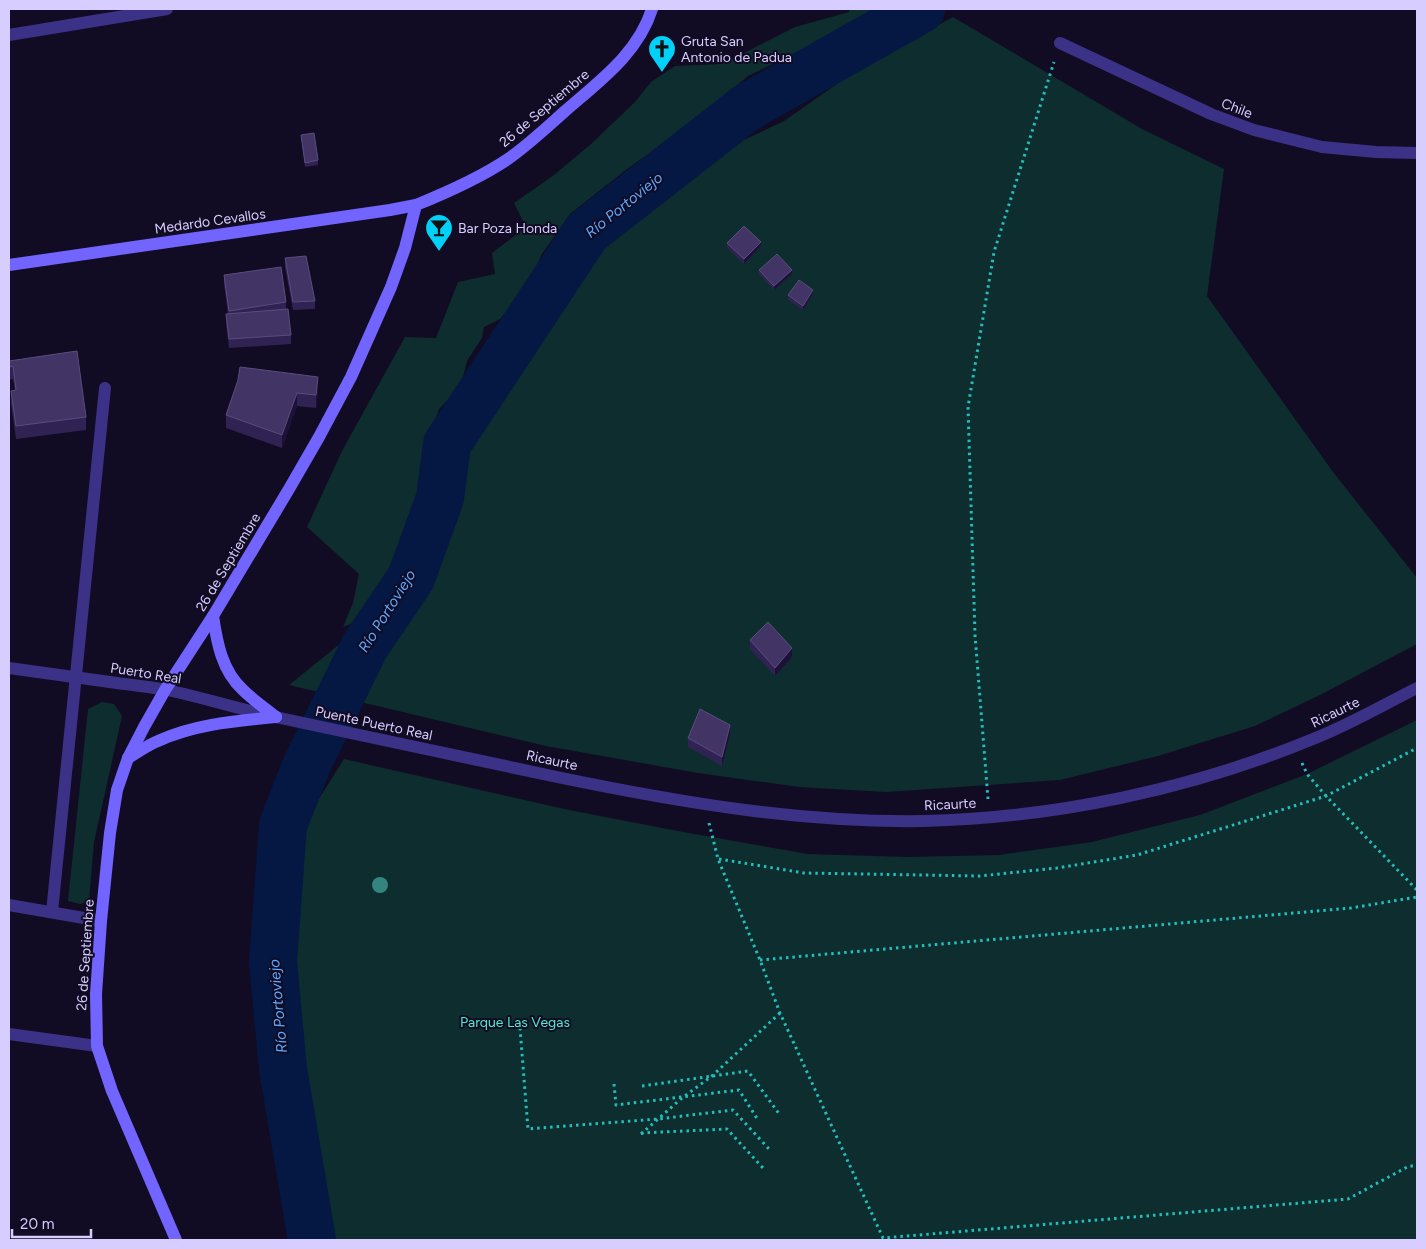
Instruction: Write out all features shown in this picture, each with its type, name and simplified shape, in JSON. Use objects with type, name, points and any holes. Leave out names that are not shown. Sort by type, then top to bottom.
[{"type":"street","points":[[9,35],[167,9]]},
{"type":"street","name":"26 de Septiembre","points":[[176,1240],[112,1091],[97,1046],[96,994],[110,833],[117,790],[128,758],[165,690],[213,616],[319,438],[351,377],[391,287],[405,248],[416,205],[484,174],[526,146],[613,70],[643,31],[652,9]]},
{"type":"street","name":"Chile","points":[[1060,43],[1211,114],[1254,130],[1322,147],[1376,152],[1417,153]]},
{"type":"street","name":"Medardo Cevallos","points":[[9,265],[380,212],[416,205]]},
{"type":"street","points":[[52,912],[105,388]]},
{"type":"street","points":[[213,616],[218,644],[226,669],[241,689],[276,717]]},
{"type":"street","name":"Puerto Real","points":[[9,668],[165,690],[276,717]]},
{"type":"street","name":"Ricaurte","points":[[466,758],[615,789],[704,805],[769,813],[849,819],[923,821],[989,817],[1048,810],[1117,798],[1191,781],[1256,761],[1293,747],[1339,728],[1417,688]]},
{"type":"street","points":[[128,758],[157,741],[187,731],[227,722],[276,717]]},
{"type":"street","name":"Puente Puerto Real","points":[[276,717],[466,758]]},
{"type":"street","points":[[9,905],[101,921]]},
{"type":"street","points":[[9,1034],[97,1046]]},
{"type":"path","points":[[989,817],[975,635],[968,407],[994,252],[1060,43]]},
{"type":"path","points":[[1293,747],[1308,774],[1326,796],[1417,890]]},
{"type":"path","points":[[718,859],[804,873],[980,876],[1057,868],[1137,856],[1326,796],[1417,748]]},
{"type":"path","points":[[704,805],[718,859],[780,1013],[883,1238],[1348,1199],[1409,1166],[1417,1166]]},
{"type":"path","points":[[760,960],[1351,908],[1417,897]]},
{"type":"path","points":[[763,1168],[727,1129],[641,1134],[682,1098],[712,1076],[780,1013]]},
{"type":"path","points":[[520,1028],[528,1129],[658,1119],[733,1110],[768,1148]]},
{"type":"path","points":[[642,1086],[748,1071],[780,1115]]},
{"type":"path","points":[[614,1084],[616,1105],[739,1090],[758,1120]]},
{"type":"green space","points":[[850,9],[888,9],[748,76],[693,122],[627,169],[570,214],[542,254],[527,287],[500,319],[484,327],[482,338],[467,361],[461,386],[439,409],[425,453],[426,508],[396,574],[373,615],[343,627],[353,603],[359,574],[307,527],[342,451],[405,337],[436,338],[458,282],[495,274],[492,253],[526,227],[514,203],[554,175],[591,144],[635,102],[651,82],[675,66],[722,64],[795,27],[849,12]]},
{"type":"green space","points":[[953,17],[1142,129],[1224,169],[1207,296],[1333,472],[1417,578],[1417,644],[1320,695],[1255,726],[1158,756],[1060,780],[886,792],[799,787],[698,773],[546,746],[289,685],[429,572],[467,458],[509,377],[601,241],[687,167],[784,121],[854,72]]},
{"type":"green space","points":[[102,702],[114,704],[122,716],[94,842],[89,901],[80,904],[68,901],[88,709]]},
{"type":"green space","name":"Parque Las Vegas","points":[[1417,720],[1417,1240],[329,1240],[320,1192],[298,1041],[294,912],[308,816],[344,759],[569,810],[808,854],[907,857],[999,855],[1092,842],[1200,815],[1307,774]]},
{"type":"building","points":[[314,133],[318,160],[305,163],[301,135]]},
{"type":"building","points":[[744,226],[761,242],[744,259],[727,243]]},
{"type":"building","points":[[777,254],[792,270],[774,286],[759,270]]},
{"type":"building","points":[[306,256],[315,301],[293,302],[285,258]]},
{"type":"building","points":[[281,267],[286,302],[229,311],[224,275]]},
{"type":"building","points":[[799,280],[813,290],[803,306],[788,295]]},
{"type":"building","points":[[288,309],[291,335],[229,339],[226,314]]},
{"type":"building","points":[[77,351],[86,417],[16,426],[11,391],[16,390],[13,366],[9,367],[9,361]]},
{"type":"building","points":[[240,367],[318,377],[316,395],[297,393],[282,435],[226,415],[238,380]]},
{"type":"building","points":[[768,622],[792,648],[775,668],[750,640]]},
{"type":"building","points":[[700,709],[730,725],[722,757],[688,738]]},
{"type":"waterway","name":"Río Portoviejo","points":[[312,1240],[283,1069],[273,962],[283,825],[307,764],[365,646],[411,578],[440,498],[447,444],[587,232],[746,108],[921,9]]},
{"type":"place","name":"Gruta San Antonio de Padua","points":[[662,73]]},
{"type":"place","name":"Bar Poza Honda","points":[[439,252]]}]
